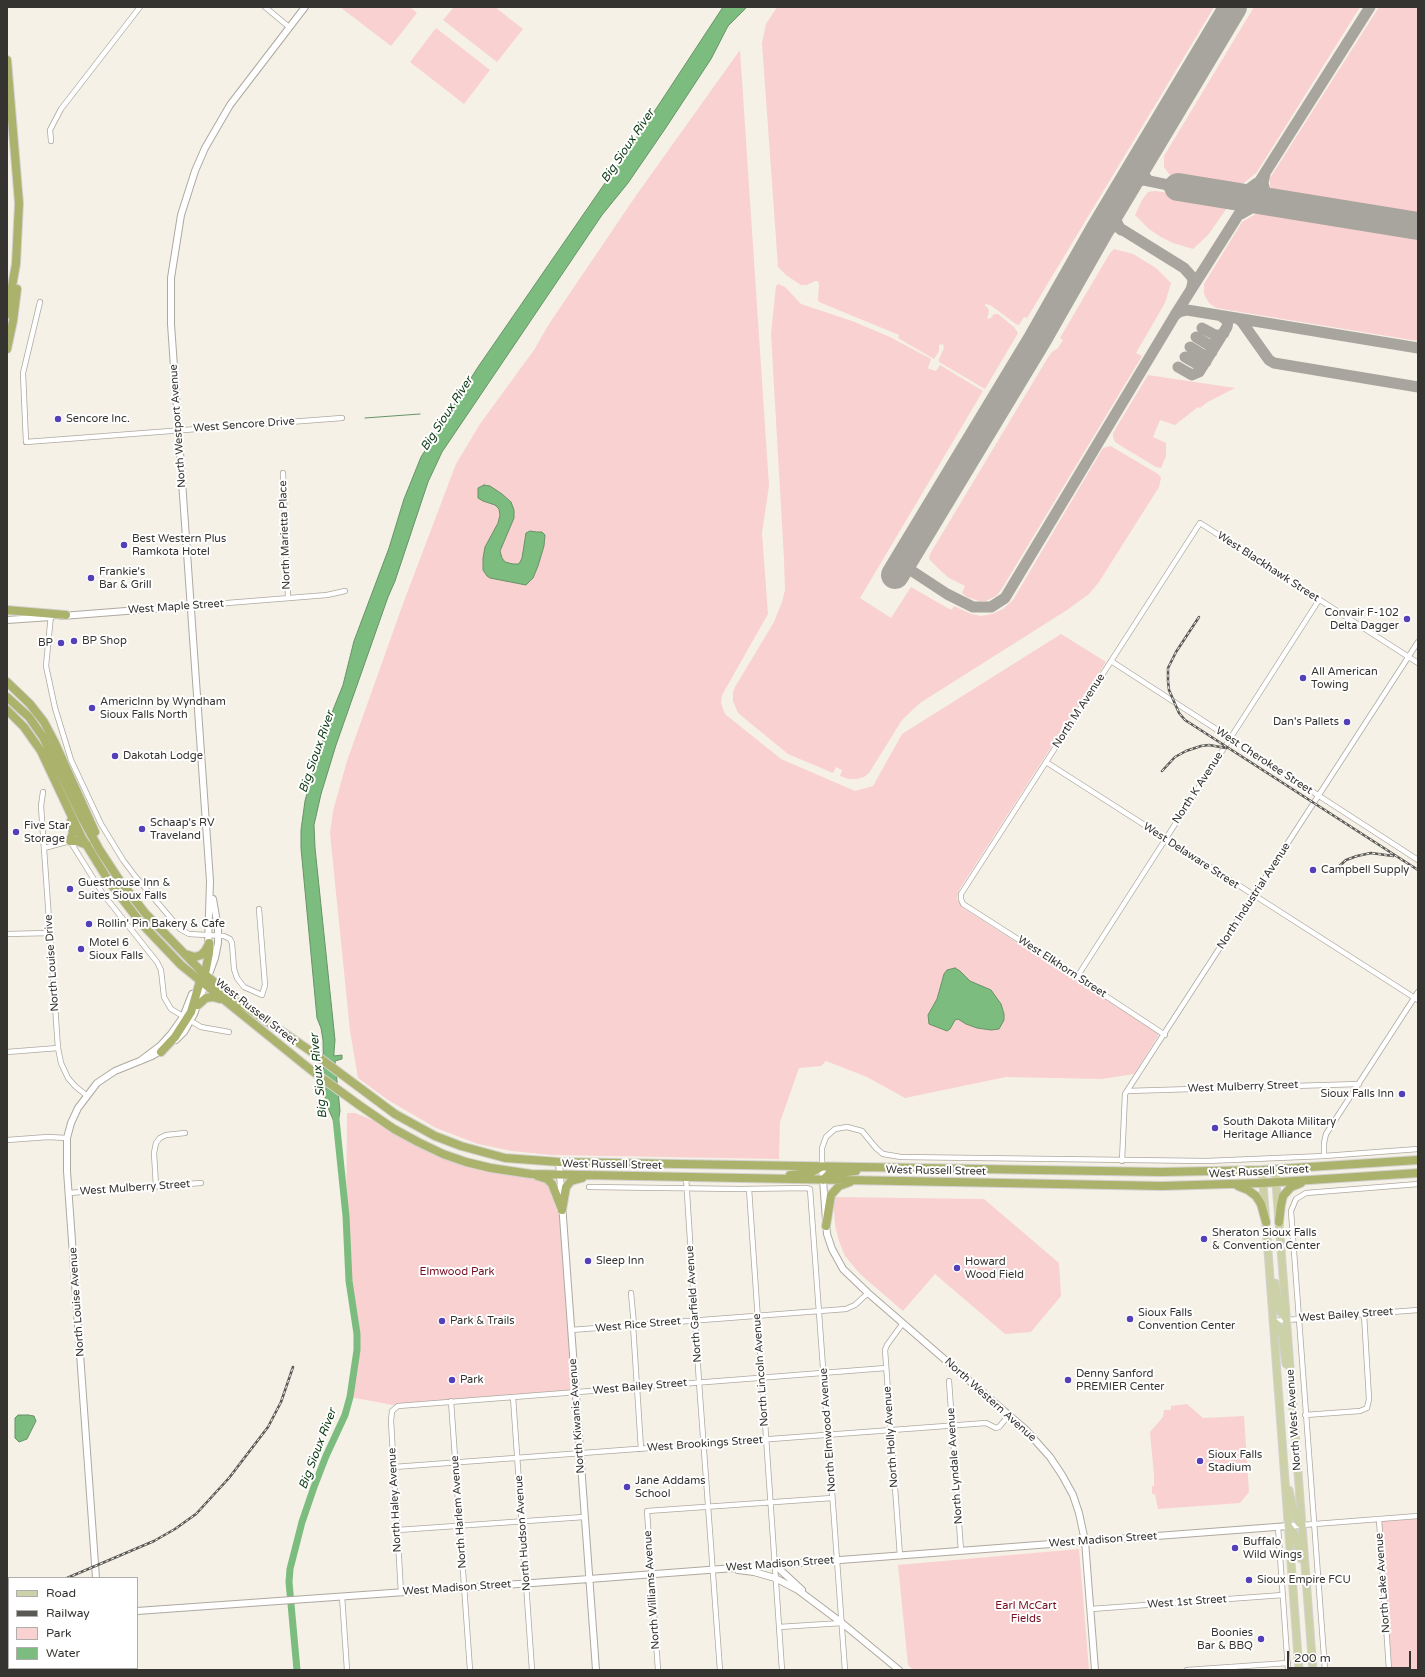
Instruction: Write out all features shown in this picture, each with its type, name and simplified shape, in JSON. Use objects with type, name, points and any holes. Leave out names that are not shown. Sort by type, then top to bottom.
[{"type":"highway","points":[[7,60],[19,192],[17,253],[7,314]]},
{"type":"highway","points":[[7,349],[13,321],[20,262],[17,253]]},
{"type":"highway","points":[[7,610],[51,615],[66,615]]},
{"type":"highway","points":[[7,682],[30,704],[49,731],[118,878]]},
{"type":"highway","name":"West Russell Street","points":[[7,697],[28,717],[43,737],[90,834],[118,878],[145,913],[228,1004],[358,1105],[405,1135],[443,1154],[478,1166],[523,1173],[560,1175],[1162,1186],[1276,1183],[1418,1173]]},
{"type":"highway","name":"West Russell Street","points":[[7,710],[24,727],[39,747],[69,811],[110,883],[141,923],[164,948],[203,978],[309,1050],[404,1120],[447,1142],[482,1153],[505,1158],[559,1162],[1161,1172],[1275,1170],[1418,1160]]},
{"type":"highway","points":[[69,811],[73,833],[70,841],[77,841],[87,845]]},
{"type":"highway","points":[[183,953],[189,956],[198,956],[205,951],[209,939]]},
{"type":"highway","points":[[161,1052],[187,1020],[194,1006],[209,954],[209,939]]},
{"type":"highway","points":[[198,1005],[206,998],[212,997],[228,1004]]},
{"type":"highway","points":[[762,1178],[810,1172],[822,1166]]},
{"type":"highway","points":[[823,1180],[826,1176],[833,1173],[892,1168]]},
{"type":"highway","points":[[523,1173],[542,1177],[550,1181],[556,1192],[562,1210]]},
{"type":"highway","points":[[562,1210],[564,1191],[571,1182],[580,1179],[610,1176]]},
{"type":"highway","points":[[1280,1222],[1282,1200],[1291,1187],[1302,1183],[1328,1179]]},
{"type":"highway","points":[[826,1226],[829,1202],[835,1189],[847,1183],[874,1180]]},
{"type":"highway","points":[[1227,1185],[1240,1187],[1252,1192],[1261,1204],[1266,1222]]},
{"type":"main road","name":"North Westport Avenue","points":[[209,939],[210,881],[170,300],[173,258],[181,215],[195,171],[217,126],[245,83],[304,7]]},
{"type":"main road","name":"West Maple Street","points":[[66,615],[190,606]]},
{"type":"main road","points":[[7,620],[51,615]]},
{"type":"main road","name":"North Westport Avenue","points":[[203,978],[216,954],[218,936],[210,881]]},
{"type":"main road","name":"North Louise Avenue","points":[[140,1061],[166,1040],[187,1020],[198,1005],[203,978]]},
{"type":"main road","name":"North Louise Avenue","points":[[96,1577],[66,1159],[67,1138],[74,1115],[86,1095],[97,1083],[109,1074],[161,1052]]},
{"type":"main road","name":"North Kiwanis Avenue","points":[[559,1162],[596,1670]]},
{"type":"main road","name":"North Western Avenue","points":[[822,1166],[826,1226],[829,1242],[838,1262],[848,1274],[868,1292],[1036,1440],[1058,1467],[1079,1513],[1085,1541],[1095,1670]]},
{"type":"main road","name":"North West Avenue","points":[[1262,1170],[1300,1670]]},
{"type":"main road","name":"North West Avenue","points":[[1275,1170],[1313,1670]]},
{"type":"main road","points":[[1270,1270],[1275,1283],[1280,1311],[1287,1320]]},
{"type":"main road","points":[[1273,1321],[1279,1326],[1282,1334],[1287,1373],[1292,1392]]},
{"type":"main road","points":[[1285,1478],[1295,1517],[1302,1525]]},
{"type":"main road","name":"West Madison Street","points":[[139,1611],[401,1593],[1302,1525]]},
{"type":"main road","points":[[1288,1526],[1295,1534],[1306,1570]]},
{"type":"main road","points":[[774,1564],[812,1600],[899,1670]]},
{"type":"main road","points":[[722,1568],[754,1572],[775,1578],[812,1600]]},
{"type":"street","points":[[51,141],[50,130],[61,109],[140,7]]},
{"type":"street","points":[[265,7],[289,26]]},
{"type":"street","name":"West Sencore Drive","points":[[40,302],[23,373],[26,442],[342,418]]},
{"type":"street","name":"North Marietta Place","points":[[283,473],[288,598]]},
{"type":"street","name":"West Blackhawk Street","points":[[1200,523],[1418,664]]},
{"type":"street","name":"North M Avenue","points":[[961,899],[961,894],[1200,523]]},
{"type":"street","name":"West Maple Street","points":[[190,606],[332,595],[345,591]]},
{"type":"street","name":"North K Avenue","points":[[1077,977],[1319,600]]},
{"type":"street","name":"West Russell Street","points":[[51,615],[46,661],[47,678],[63,735],[93,809],[123,860],[149,894],[180,929],[189,934],[209,939],[218,936],[228,937],[232,941],[235,973],[239,982],[250,990],[262,995],[265,985],[259,909]]},
{"type":"street","name":"North Industrial Avenue","points":[[1122,1161],[1125,1097],[1127,1091],[1165,1035],[1318,795],[1418,642]]},
{"type":"street","name":"West Cherokee Street","points":[[1111,661],[1418,860]]},
{"type":"street","name":"West Delaware Street","points":[[1046,762],[1416,999]]},
{"type":"street","name":"North Louise Drive","points":[[43,792],[41,806],[58,1048],[61,1063],[68,1078],[86,1095]]},
{"type":"street","points":[[44,848],[70,841],[103,894],[157,962],[161,970],[166,1002],[171,1009],[187,1020],[201,1027],[229,1032]]},
{"type":"street","name":"West Elkhorn Street","points":[[961,899],[964,904],[1165,1035]]},
{"type":"street","points":[[7,934],[50,932]]},
{"type":"street","points":[[1324,1156],[1326,1134],[1416,999],[1418,992]]},
{"type":"street","points":[[7,1052],[58,1048]]},
{"type":"street","name":"West Mulberry Street","points":[[1127,1091],[1359,1084]]},
{"type":"street","name":"West Russell Street","points":[[822,1166],[822,1148],[826,1137],[836,1129],[847,1127],[862,1131],[879,1151],[889,1156],[1122,1161],[1207,1161],[1324,1156],[1418,1149]]},
{"type":"street","points":[[156,1186],[154,1154],[156,1144],[166,1135],[185,1132]]},
{"type":"street","points":[[7,1140],[48,1137],[67,1138]]},
{"type":"street","name":"North Garfield Avenue","points":[[686,1177],[720,1670]]},
{"type":"street","name":"West Mulberry Street","points":[[69,1193],[201,1183]]},
{"type":"street","name":"West Russell Street","points":[[1296,1199],[1303,1194],[1312,1192],[1418,1184]]},
{"type":"street","name":"West Russell Street","points":[[589,1187],[810,1189]]},
{"type":"street","name":"North Lincoln Avenue","points":[[749,1189],[782,1670]]},
{"type":"street","name":"North Elmwood Avenue","points":[[810,1189],[845,1670]]},
{"type":"street","name":"North West Avenue","points":[[1296,1199],[1292,1207],[1291,1217],[1324,1670]]},
{"type":"street","name":"West Rice Street","points":[[571,1330],[819,1311],[851,1307],[861,1300],[868,1292]]},
{"type":"street","points":[[631,1293],[641,1449]]},
{"type":"street","name":"West Bailey Street","points":[[1273,1321],[1418,1310]]},
{"type":"street","points":[[1305,1415],[1360,1411],[1367,1408],[1369,1399],[1364,1314]]},
{"type":"street","name":"North Holly Avenue","points":[[900,1556],[885,1350],[887,1345],[904,1323]]},
{"type":"street","name":"West Bailey Street","points":[[394,1408],[402,1405],[451,1401],[886,1368]]},
{"type":"street","name":"North Lyndale Avenue","points":[[949,1381],[961,1551]]},
{"type":"street","name":"North Hudson Avenue","points":[[513,1397],[532,1670]]},
{"type":"street","name":"North Harlem Avenue","points":[[451,1401],[470,1670]]},
{"type":"street","name":"North Haley Avenue","points":[[394,1408],[391,1421],[401,1593]]},
{"type":"street","name":"West Brookings Street","points":[[394,1467],[456,1464],[518,1458],[953,1426],[986,1424],[996,1428],[999,1427],[1009,1415]]},
{"type":"street","points":[[708,1507],[832,1498]]},
{"type":"street","name":"North Williams Avenue","points":[[658,1670],[650,1574],[647,1511],[708,1507]]},
{"type":"street","name":"West Madison Street","points":[[1302,1525],[1418,1516]]},
{"type":"street","points":[[398,1530],[584,1517]]},
{"type":"street","name":"North Lake Avenue","points":[[1379,1519],[1389,1670]]},
{"type":"street","points":[[1278,1527],[1288,1670]]},
{"type":"street","name":"West 1st Street","points":[[1090,1609],[1283,1595]]},
{"type":"street","points":[[342,1596],[347,1670]]},
{"type":"street","points":[[779,1627],[842,1623]]},
{"type":"street","points":[[1187,1670],[1288,1663]]},
{"type":"green space","points":[[340,7],[410,7],[417,13],[391,46]]},
{"type":"green space","points":[[454,7],[495,7],[523,29],[497,62],[443,20]]},
{"type":"green space","points":[[777,7],[1214,7],[1027,318],[1024,317],[1019,325],[1016,324],[990,305],[985,304],[989,311],[987,319],[991,318],[994,314],[998,314],[1014,327],[1018,333],[985,389],[939,362],[944,348],[943,344],[939,345],[939,351],[934,359],[898,338],[899,335],[819,302],[818,281],[807,285],[801,285],[786,275],[778,267],[762,43],[766,24]]},
{"type":"green space","points":[[1254,7],[1360,7],[1257,172],[1244,183],[1230,187],[1172,178],[1164,167],[1164,156]]},
{"type":"green space","points":[[1379,7],[1418,7],[1418,219],[1280,197],[1274,193],[1270,186],[1270,178]]},
{"type":"green space","points":[[436,28],[490,70],[464,104],[410,62]]},
{"type":"green space","points":[[740,50],[769,486],[762,533],[768,614],[722,695],[721,703],[725,714],[781,759],[855,791],[873,786],[902,734],[1061,634],[1106,662],[959,890],[957,899],[963,908],[1158,1033],[1158,1036],[1134,1074],[1102,1079],[1006,1077],[905,1098],[867,1077],[826,1061],[821,1066],[799,1068],[780,1122],[779,1159],[551,1155],[512,1151],[478,1144],[436,1128],[388,1100],[358,1078],[350,1031],[330,833],[333,811],[347,761],[404,601],[456,464],[480,424],[534,350],[549,324],[635,197]]},
{"type":"green space","points":[[1155,191],[1223,201],[1229,205],[1208,235],[1193,249],[1173,243],[1161,237],[1149,229],[1135,215],[1142,200],[1148,192]]},
{"type":"green space","points":[[1274,210],[1418,233],[1418,341],[1216,308],[1209,303],[1204,294],[1204,284],[1242,222],[1259,212]]},
{"type":"green space","points":[[1114,249],[1133,254],[1156,268],[1171,283],[1165,303],[1136,353],[1142,356],[1001,590],[996,596],[986,601],[979,601],[967,597],[962,593],[965,586],[949,578],[942,572],[929,559],[930,554],[1047,359],[1052,352],[1058,348],[1063,340],[1060,338],[1110,253]]},
{"type":"green space","points":[[778,284],[785,287],[801,304],[852,321],[890,337],[931,359],[929,369],[936,371],[940,365],[983,391],[860,598],[891,618],[911,587],[951,610],[954,606],[971,614],[981,616],[992,614],[1003,609],[1013,600],[1103,448],[1111,446],[1158,474],[1161,478],[1159,487],[1099,582],[1089,594],[1067,610],[920,703],[902,720],[869,773],[864,777],[857,779],[849,779],[840,776],[842,770],[836,767],[833,773],[788,754],[738,713],[733,701],[733,692],[735,687],[774,622],[785,590],[771,334],[776,286]]},
{"type":"green space","points":[[1148,375],[1235,388],[1206,403],[1200,408],[1198,407],[1175,425],[1160,420],[1153,437],[1166,443],[1166,456],[1161,468],[1156,467],[1115,442],[1113,437],[1113,433]]},
{"type":"green space","name":"Elmwood Park","points":[[347,1113],[355,1113],[394,1129],[443,1154],[552,1184],[562,1210],[575,1392],[398,1406],[350,1397],[357,1350],[357,1334],[349,1281],[346,1240]]},
{"type":"green space","name":"Howard Wood Field","points":[[833,1197],[984,1199],[1059,1263],[1061,1296],[1031,1332],[1005,1334],[935,1274],[903,1311],[860,1274],[845,1256],[835,1225]]},
{"type":"green space","name":"Sioux Falls Stadium","points":[[1187,1404],[1203,1418],[1244,1416],[1249,1492],[1240,1503],[1158,1509],[1155,1494],[1152,1494],[1154,1476],[1150,1432],[1163,1417],[1164,1410],[1171,1410],[1171,1406]]},
{"type":"green space","points":[[1418,1516],[1418,1670],[1389,1670],[1379,1519]]},
{"type":"green space","name":"Earl McCart Fields","points":[[1079,1549],[1089,1670],[913,1670],[908,1665],[898,1565]]},
{"type":"green space","points":[[7,1634],[8,1669],[93,1670],[7,1670]]},
{"type":"water","points":[[723,7],[747,7],[728,26],[711,59],[665,129],[628,183],[602,215],[442,452],[428,482],[395,581],[336,745],[321,794],[314,825],[315,848],[335,1040],[334,1056],[342,1055],[342,1059],[335,1061],[340,1111],[337,1129],[326,1103],[324,1092],[323,1040],[321,1028],[317,1018],[301,848],[301,830],[305,801],[312,774],[333,710],[343,685],[354,641],[389,548],[404,499],[421,457],[478,367],[652,115]]},
{"type":"water","points":[[484,485],[490,486],[502,494],[511,502],[514,510],[514,518],[500,551],[505,562],[519,564],[522,558],[526,533],[530,531],[542,532],[545,535],[544,546],[538,566],[533,578],[526,585],[490,578],[483,570],[485,547],[498,523],[500,515],[499,509],[495,505],[478,498],[478,488]]},
{"type":"water","points":[[955,968],[970,981],[991,990],[1001,1004],[1004,1014],[1004,1020],[999,1029],[991,1030],[977,1028],[958,1019],[955,1020],[950,1029],[947,1031],[929,1024],[928,1015],[937,999],[944,974],[947,970]]},
{"type":"water","points":[[18,1415],[34,1416],[36,1421],[27,1439],[19,1442],[15,1438],[15,1418]]},
{"type":"waterway","points":[[365,418],[420,414]]},
{"type":"waterway","points":[[437,423],[441,426]]},
{"type":"waterway","name":"Big Sioux River","points":[[297,1670],[289,1582],[290,1569],[302,1522],[314,1487],[326,1456],[345,1415],[350,1397],[357,1350],[357,1334],[349,1281],[346,1216],[336,1119]]},
{"type":"taxiway","points":[[907,555],[907,565],[912,571],[947,594],[973,607],[991,607],[1005,598],[1175,315],[1370,7]]},
{"type":"taxiway","points":[[1141,161],[1142,173],[1148,180]]},
{"type":"taxiway","points":[[1265,174],[1263,183],[1265,191],[1271,199],[1279,202]]},
{"type":"taxiway","points":[[1127,184],[1144,180],[1178,187]]},
{"type":"taxiway","points":[[1217,193],[1237,193],[1249,189],[1257,183]]},
{"type":"taxiway","points":[[1115,204],[1114,217],[1121,230]]},
{"type":"taxiway","points":[[1241,214],[1258,204],[1284,204]]},
{"type":"taxiway","points":[[1099,231],[1109,227],[1118,227],[1184,268],[1192,277],[1193,282],[1191,290]]},
{"type":"taxiway","points":[[1175,315],[1179,312],[1187,310],[1418,348]]},
{"type":"taxiway","points":[[1178,367],[1192,375],[1199,372],[1227,327],[1228,321],[1221,316]]},
{"type":"taxiway","points":[[1237,318],[1242,322],[1269,360],[1274,363],[1418,387]]},
{"type":"taxiway","points":[[1202,328],[1215,335],[1224,333]]},
{"type":"taxiway","points":[[1196,337],[1209,345],[1217,343]]},
{"type":"taxiway","points":[[1190,347],[1203,355],[1208,355],[1212,352]]},
{"type":"taxiway","points":[[1185,357],[1201,365],[1206,362]]},
{"type":"runway","points":[[895,575],[1037,340],[1099,231],[1233,7]]},
{"type":"runway","points":[[1178,187],[1418,226]]},
{"type":"railway","points":[[1199,617],[1176,652],[1168,668],[1169,690],[1179,713],[1185,720],[1418,870]]},
{"type":"railway","points":[[1162,771],[1175,757],[1186,751],[1209,745],[1226,748]]},
{"type":"railway","points":[[1335,870],[1346,860],[1357,856],[1371,853],[1393,856]]},
{"type":"railway","points":[[69,1577],[154,1541],[175,1529],[196,1514],[229,1478],[268,1427],[281,1402],[293,1367]]},
{"type":"place","name":"Sencore Inc.","points":[[58,419]]},
{"type":"place","name":"Best Western Plus Ramkota Hotel","points":[[124,545]]},
{"type":"place","name":"Frankie's Bar & Grill","points":[[91,578]]},
{"type":"place","name":"Convair F-102 Delta Dagger","points":[[1407,619]]},
{"type":"place","name":"BP Shop","points":[[74,641]]},
{"type":"place","name":"BP","points":[[61,643]]},
{"type":"place","name":"All American Towing","points":[[1303,678]]},
{"type":"place","name":"AmericInn by Wyndham Sioux Falls North","points":[[92,708]]},
{"type":"place","name":"Dan's Pallets","points":[[1347,722]]},
{"type":"place","name":"Dakotah Lodge","points":[[115,756]]},
{"type":"place","name":"Schaap's RV Traveland","points":[[142,829]]},
{"type":"place","name":"Five Star Storage","points":[[16,832]]},
{"type":"place","name":"Campbell Supply","points":[[1313,870]]},
{"type":"place","name":"Guesthouse Inn & Suites Sioux Falls","points":[[70,889]]},
{"type":"place","name":"Rollin' Pin Bakery & Cafe","points":[[89,924]]},
{"type":"place","name":"Motel 6 Sioux Falls","points":[[81,949]]},
{"type":"place","name":"Sioux Falls Inn","points":[[1402,1094]]},
{"type":"place","name":"South Dakota Military Heritage Alliance","points":[[1215,1128]]},
{"type":"place","name":"Sheraton Sioux Falls & Convention Center","points":[[1204,1239]]},
{"type":"place","name":"Sleep Inn","points":[[588,1261]]},
{"type":"place","name":"Howard Wood Field","points":[[957,1268]]},
{"type":"place","name":"Sioux Falls Convention Center","points":[[1130,1319]]},
{"type":"place","name":"Park & Trails","points":[[442,1321]]},
{"type":"place","name":"Park","points":[[452,1380]]},
{"type":"place","name":"Denny Sanford PREMIER Center","points":[[1068,1380]]},
{"type":"place","name":"Sioux Falls Stadium","points":[[1200,1461]]},
{"type":"place","name":"Jane Addams School","points":[[627,1487]]},
{"type":"place","name":"Buffalo Wild Wings","points":[[1235,1548]]},
{"type":"place","name":"Sioux Empire FCU","points":[[1249,1580]]},
{"type":"place","name":"Boonies Bar & BBQ","points":[[1261,1639]]}]
